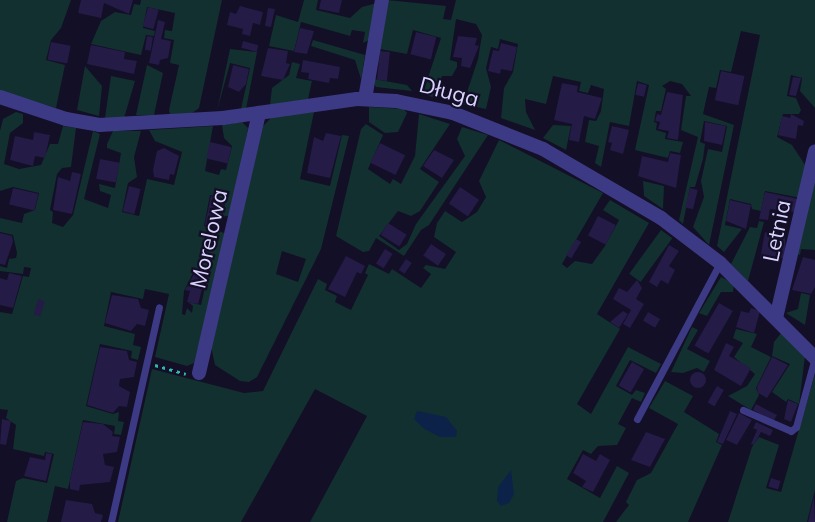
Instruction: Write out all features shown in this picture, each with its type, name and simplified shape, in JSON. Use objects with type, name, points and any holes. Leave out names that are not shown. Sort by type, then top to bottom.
[{"type":"street","points":[[365,99],[382,0]]},
{"type":"street","name":"Długa","points":[[0,98],[66,119],[99,125],[259,113],[365,99],[409,103],[453,113],[526,141],[661,218],[720,263],[815,358]]},
{"type":"street","name":"Morelowa","points":[[199,373],[259,113]]},
{"type":"street","name":"Letnia","points":[[776,318],[815,152]]},
{"type":"lane","points":[[637,419],[720,263]]},
{"type":"lane","points":[[111,522],[150,364],[159,307]]},
{"type":"lane","points":[[743,410],[791,431],[796,427],[815,358]]},
{"type":"path","points":[[150,364],[199,373]]},
{"type":"green space","points":[[0,0],[71,0],[61,28],[51,40],[46,60],[65,65],[56,108],[0,91]]},
{"type":"green space","points":[[141,0],[222,0],[199,108],[192,113],[170,115],[169,110],[179,65],[170,63],[174,40],[164,38],[165,30],[172,31],[175,13],[147,7],[143,28],[155,31],[154,36],[146,35],[141,55],[91,44],[101,21],[115,12],[131,15],[134,4],[140,5]]},
{"type":"green space","points":[[304,0],[318,0],[316,10],[350,18],[362,7],[377,3],[369,40],[363,43],[365,32],[352,30],[350,36],[301,22],[294,51],[269,46],[276,15],[298,22]]},
{"type":"green space","points":[[387,0],[446,6],[443,19],[451,20],[456,0],[815,0],[815,108],[800,91],[802,78],[791,75],[787,96],[796,98],[801,110],[799,114],[783,114],[777,137],[792,145],[807,168],[801,198],[765,191],[761,211],[752,209],[751,204],[730,199],[725,225],[742,229],[724,252],[717,246],[760,35],[741,31],[731,72],[720,70],[716,88],[709,87],[703,114],[734,125],[709,245],[693,227],[704,197],[701,181],[708,149],[722,152],[727,126],[704,121],[700,142],[705,144],[703,159],[695,187],[690,187],[683,224],[679,220],[698,137],[681,130],[686,96],[691,96],[682,84],[670,81],[662,86],[666,89],[661,111],[656,111],[654,122],[657,123],[656,130],[666,133],[665,139],[683,142],[680,153],[670,151],[668,158],[635,150],[649,85],[637,81],[629,126],[610,122],[601,167],[595,163],[599,146],[585,142],[589,120],[596,121],[601,111],[604,89],[591,85],[588,93],[579,91],[581,82],[553,76],[546,104],[525,99],[526,112],[535,130],[501,118],[504,88],[513,72],[518,44],[500,39],[498,49],[491,47],[486,68],[491,87],[486,109],[456,103],[466,95],[478,59],[482,35],[476,24],[456,19],[450,60],[457,62],[457,67],[452,76],[442,76],[434,98],[423,93],[441,38],[413,30],[407,54],[380,49],[374,79],[407,85],[412,91],[376,87],[373,81]]},
{"type":"green space","points":[[313,40],[365,55],[361,79],[355,60],[311,46]]},
{"type":"green space","points":[[230,49],[257,52],[246,109],[241,109],[250,68],[230,63],[217,111]]},
{"type":"green space","points":[[292,62],[300,64],[296,78],[312,81],[308,99],[270,105],[272,88],[289,75]]},
{"type":"green space","points":[[147,65],[163,73],[154,115],[136,115]]},
{"type":"green space","points":[[85,66],[102,86],[99,116],[77,110]]},
{"type":"green space","points":[[111,76],[135,81],[124,118],[105,118]]},
{"type":"green space","points":[[369,107],[404,109],[407,113],[398,132],[385,133],[369,122]]},
{"type":"green space","points":[[16,112],[23,114],[23,123],[10,133],[4,164],[19,169],[41,165],[50,144],[58,144],[63,126],[76,128],[71,167],[62,168],[57,174],[50,210],[53,212],[52,223],[63,227],[73,215],[93,131],[100,134],[84,199],[108,208],[111,195],[100,191],[99,184],[115,188],[121,153],[107,148],[107,144],[113,131],[141,131],[134,157],[137,177],[128,183],[122,212],[139,216],[147,179],[174,185],[182,152],[155,141],[149,130],[213,126],[205,171],[219,175],[221,169],[226,170],[232,146],[224,138],[222,125],[242,122],[248,128],[231,215],[222,217],[226,199],[210,195],[204,226],[227,234],[194,363],[187,366],[155,357],[169,294],[145,289],[143,299],[111,292],[104,326],[135,334],[133,345],[141,347],[138,360],[131,358],[132,351],[100,344],[86,406],[113,414],[119,412],[118,421],[124,422],[121,435],[114,434],[115,426],[83,420],[68,489],[55,486],[47,522],[7,522],[16,481],[23,478],[47,483],[54,454],[45,452],[44,456],[13,449],[16,425],[6,418],[8,410],[0,409],[0,312],[12,314],[23,276],[29,277],[31,268],[24,267],[23,274],[0,271],[0,266],[7,268],[9,259],[16,258],[17,253],[13,235],[0,232],[0,218],[22,223],[24,214],[35,210],[39,193],[13,187],[0,191],[0,131],[3,119]],"holes":[[[194,271],[208,274],[201,305],[188,302],[193,306],[192,313],[187,308],[185,315],[182,314],[184,291]]]},
{"type":"green space","points":[[314,112],[300,179],[330,186],[342,135],[349,136],[321,249],[257,377],[249,382],[240,381],[215,365],[211,346],[263,126],[272,117]],"holes":[[[282,251],[306,259],[298,282],[276,274]]]},
{"type":"green space","points":[[419,114],[450,124],[420,169],[439,182],[420,211],[411,216],[398,211],[379,236],[399,250],[407,244],[416,224],[465,156],[457,139],[462,127],[488,135],[429,225],[421,230],[404,256],[376,238],[369,251],[363,252],[336,236],[361,129],[366,124],[383,135],[368,169],[390,184],[393,179],[401,184],[415,156]]},
{"type":"green space","points":[[553,125],[571,126],[566,150],[543,138]]},
{"type":"green space","points":[[499,140],[603,193],[562,264],[567,268],[575,261],[592,264],[605,246],[619,220],[603,210],[610,200],[649,223],[597,314],[620,329],[577,404],[591,414],[628,347],[661,364],[656,373],[630,360],[616,386],[632,395],[636,390],[645,393],[641,402],[632,398],[618,424],[626,428],[617,445],[598,446],[591,454],[583,450],[567,479],[600,498],[617,466],[629,473],[603,522],[310,522],[367,416],[315,389],[241,522],[118,522],[152,369],[244,393],[263,391],[318,279],[327,284],[325,290],[337,296],[335,302],[351,310],[368,275],[365,273],[369,264],[389,274],[392,269],[421,288],[431,274],[423,268],[426,265],[445,269],[456,252],[434,237],[437,223],[445,211],[462,222],[477,212],[486,197],[479,181]]},
{"type":"green space","points":[[815,168],[815,250],[801,249],[800,255],[797,254]]},
{"type":"green space","points":[[643,181],[664,186],[663,209],[644,196]]},
{"type":"green space","points":[[759,221],[764,222],[748,281],[731,264],[750,227],[757,228]]},
{"type":"green space","points":[[661,230],[672,238],[641,282],[629,274]]},
{"type":"green space","points":[[721,277],[734,284],[733,292],[721,292],[707,316],[699,313]]},
{"type":"green space","points":[[801,293],[810,295],[805,325],[786,313],[798,309]]},
{"type":"green space","points":[[692,327],[698,330],[687,349],[710,361],[704,372],[697,368],[683,373],[671,372]]},
{"type":"green space","points":[[736,329],[757,334],[751,347],[771,357],[756,388],[759,395],[751,410],[728,396],[747,386],[755,374],[734,357],[743,343],[733,338]]},
{"type":"green space","points":[[782,332],[805,356],[799,404],[788,399],[786,402],[772,392],[790,364],[772,356],[774,342]]},
{"type":"green space","points":[[815,374],[815,490],[807,522],[728,522],[752,447],[759,437],[779,445],[766,488],[781,492]]},
{"type":"green space","points":[[665,381],[693,396],[684,412],[719,434],[716,442],[722,445],[688,522],[616,522],[629,505],[626,502],[637,480],[651,473],[678,424],[649,408]]},
{"type":"water","points":[[417,411],[446,417],[457,431],[456,437],[440,437],[423,428],[414,419]]},
{"type":"water","points":[[511,470],[514,494],[509,503],[501,506],[497,501],[498,487]]},
{"type":"building","points":[[81,0],[133,0],[129,14],[104,3],[101,18],[78,13]]},
{"type":"building","points":[[321,0],[342,0],[339,13],[319,9]]},
{"type":"building","points":[[240,6],[263,12],[260,25],[253,23],[250,36],[242,34],[243,29],[227,25],[230,12],[236,14]]},
{"type":"building","points":[[148,7],[159,10],[153,29],[143,26]]},
{"type":"building","points":[[268,8],[275,9],[271,27],[265,26]]},
{"type":"building","points":[[158,20],[165,22],[161,39],[171,41],[168,58],[160,60],[159,65],[149,63]]},
{"type":"building","points":[[300,28],[314,31],[307,54],[294,52]]},
{"type":"building","points":[[416,32],[436,37],[431,59],[410,54]]},
{"type":"building","points":[[147,36],[153,37],[151,51],[145,50]]},
{"type":"building","points":[[458,36],[477,38],[475,45],[479,46],[470,68],[461,66],[462,58],[453,57]]},
{"type":"building","points":[[243,41],[258,45],[257,52],[241,48]]},
{"type":"building","points":[[51,42],[71,46],[67,63],[48,60]]},
{"type":"building","points":[[501,43],[517,47],[512,71],[501,69],[500,74],[488,71],[493,50],[499,51]]},
{"type":"building","points":[[91,45],[125,52],[124,59],[137,61],[134,74],[87,64]]},
{"type":"building","points":[[268,48],[288,51],[286,63],[290,64],[283,80],[261,76]]},
{"type":"building","points":[[380,51],[390,52],[387,81],[377,80]]},
{"type":"building","points":[[303,60],[340,67],[338,79],[330,78],[329,83],[308,79],[309,73],[301,72]]},
{"type":"building","points":[[233,65],[249,69],[246,84],[239,92],[228,87]]},
{"type":"building","points":[[721,71],[744,76],[738,105],[715,100]]},
{"type":"building","points":[[793,77],[801,78],[796,96],[789,95]]},
{"type":"building","points":[[562,83],[578,86],[577,92],[602,98],[595,119],[584,116],[579,142],[569,140],[572,124],[554,120]]},
{"type":"building","points":[[638,83],[647,85],[644,97],[635,95]]},
{"type":"building","points":[[667,92],[683,95],[678,140],[667,138],[669,131],[658,129],[660,122],[655,121],[657,114],[661,115]]},
{"type":"building","points":[[791,114],[804,121],[803,126],[798,125],[796,139],[778,135],[782,116],[790,118]]},
{"type":"building","points":[[705,122],[726,126],[722,145],[704,141]]},
{"type":"building","points":[[612,126],[629,130],[623,154],[610,150],[612,143],[608,142]]},
{"type":"building","points":[[34,132],[50,135],[45,158],[35,156],[33,166],[10,160],[15,136],[33,140]]},
{"type":"building","points":[[326,133],[341,136],[330,178],[307,173],[314,137],[323,141]]},
{"type":"building","points":[[210,142],[231,147],[228,164],[206,159]]},
{"type":"building","points":[[380,143],[405,155],[396,175],[370,163]]},
{"type":"building","points":[[164,148],[179,156],[174,175],[170,174],[169,180],[154,177],[157,151]]},
{"type":"building","points":[[434,150],[454,160],[442,178],[423,166]]},
{"type":"building","points":[[670,153],[681,155],[676,188],[638,176],[642,156],[668,162]]},
{"type":"building","points":[[100,159],[120,163],[116,182],[96,179]]},
{"type":"building","points":[[72,172],[81,174],[72,214],[53,210],[58,177],[70,181]]},
{"type":"building","points":[[129,186],[141,189],[134,214],[123,211]]},
{"type":"building","points":[[460,187],[479,200],[468,216],[449,204]]},
{"type":"building","points":[[13,188],[38,194],[35,210],[9,205]]},
{"type":"building","points":[[690,188],[698,190],[693,209],[685,207]]},
{"type":"building","points":[[765,192],[798,199],[795,212],[770,209],[768,220],[759,219]]},
{"type":"building","points":[[211,196],[225,199],[218,228],[205,225]]},
{"type":"building","points":[[730,200],[751,205],[746,229],[726,221]]},
{"type":"building","points":[[598,216],[616,225],[606,245],[588,236]]},
{"type":"building","points":[[388,223],[407,235],[399,247],[381,235]]},
{"type":"building","points":[[765,232],[785,237],[786,259],[769,256],[768,261],[760,259]]},
{"type":"building","points":[[0,233],[12,236],[13,242],[5,265],[0,264]]},
{"type":"building","points":[[576,239],[581,242],[571,258],[566,255]]},
{"type":"building","points":[[431,244],[446,254],[438,266],[423,256]]},
{"type":"building","points":[[669,245],[679,251],[669,266],[675,270],[668,284],[661,280],[657,287],[649,282]]},
{"type":"building","points":[[385,249],[393,254],[384,268],[376,263]]},
{"type":"building","points":[[346,256],[365,266],[361,274],[357,272],[345,297],[328,289]]},
{"type":"building","points":[[803,257],[815,260],[815,287],[811,294],[792,290]]},
{"type":"building","points":[[406,259],[412,263],[405,274],[399,270]]},
{"type":"building","points":[[195,272],[206,275],[198,304],[187,302],[190,291],[185,290]]},
{"type":"building","points":[[9,273],[22,276],[13,308],[0,305],[0,278],[7,280]]},
{"type":"building","points":[[637,280],[642,288],[636,299],[644,304],[630,328],[623,324],[631,310],[613,299],[619,288],[627,292]]},
{"type":"building","points":[[112,295],[138,299],[141,308],[149,310],[145,326],[137,324],[131,331],[105,323]]},
{"type":"building","points":[[38,299],[45,301],[40,316],[34,314]]},
{"type":"building","points":[[719,303],[733,311],[708,353],[694,345]]},
{"type":"building","points":[[751,308],[760,311],[754,333],[736,327],[741,311],[749,313]]},
{"type":"building","points":[[623,311],[628,314],[619,328],[610,322]]},
{"type":"building","points":[[648,312],[660,319],[655,328],[643,321]]},
{"type":"building","points":[[726,343],[734,347],[729,356],[751,368],[741,386],[714,370]]},
{"type":"building","points":[[100,347],[127,351],[129,360],[137,362],[134,377],[120,379],[119,386],[130,392],[127,407],[119,406],[113,413],[87,405]]},
{"type":"building","points":[[772,357],[788,365],[767,398],[758,393],[757,387]]},
{"type":"building","points":[[632,362],[644,369],[631,392],[618,385]]},
{"type":"building","points":[[695,372],[701,372],[706,380],[704,386],[695,388],[690,383],[690,377]]},
{"type":"building","points":[[717,386],[724,390],[714,406],[708,402]]},
{"type":"building","points":[[788,400],[798,404],[791,422],[784,419]]},
{"type":"building","points":[[756,404],[777,415],[773,422],[753,410]]},
{"type":"building","points":[[730,411],[737,414],[723,444],[717,442]]},
{"type":"building","points":[[739,413],[752,420],[737,445],[726,440]]},
{"type":"building","points":[[2,419],[11,421],[6,445],[0,444]]},
{"type":"building","points":[[83,422],[103,424],[113,432],[112,436],[120,437],[117,452],[103,454],[105,465],[114,467],[110,482],[80,485],[79,491],[70,489],[70,480]]},
{"type":"building","points":[[756,422],[773,430],[770,436],[761,432],[754,445],[751,444],[757,430],[753,428]]},
{"type":"building","points":[[646,432],[665,439],[650,467],[631,460]]},
{"type":"building","points":[[46,453],[52,454],[46,481],[24,476],[30,457],[45,460]]},
{"type":"building","points":[[583,454],[596,461],[600,454],[610,460],[593,492],[582,487],[586,481],[573,473]]},
{"type":"building","points":[[771,478],[781,481],[778,490],[768,487]]},
{"type":"building","points":[[814,496],[815,522],[808,522]]},
{"type":"building","points":[[66,500],[92,504],[95,513],[103,515],[101,522],[61,522]]}]
